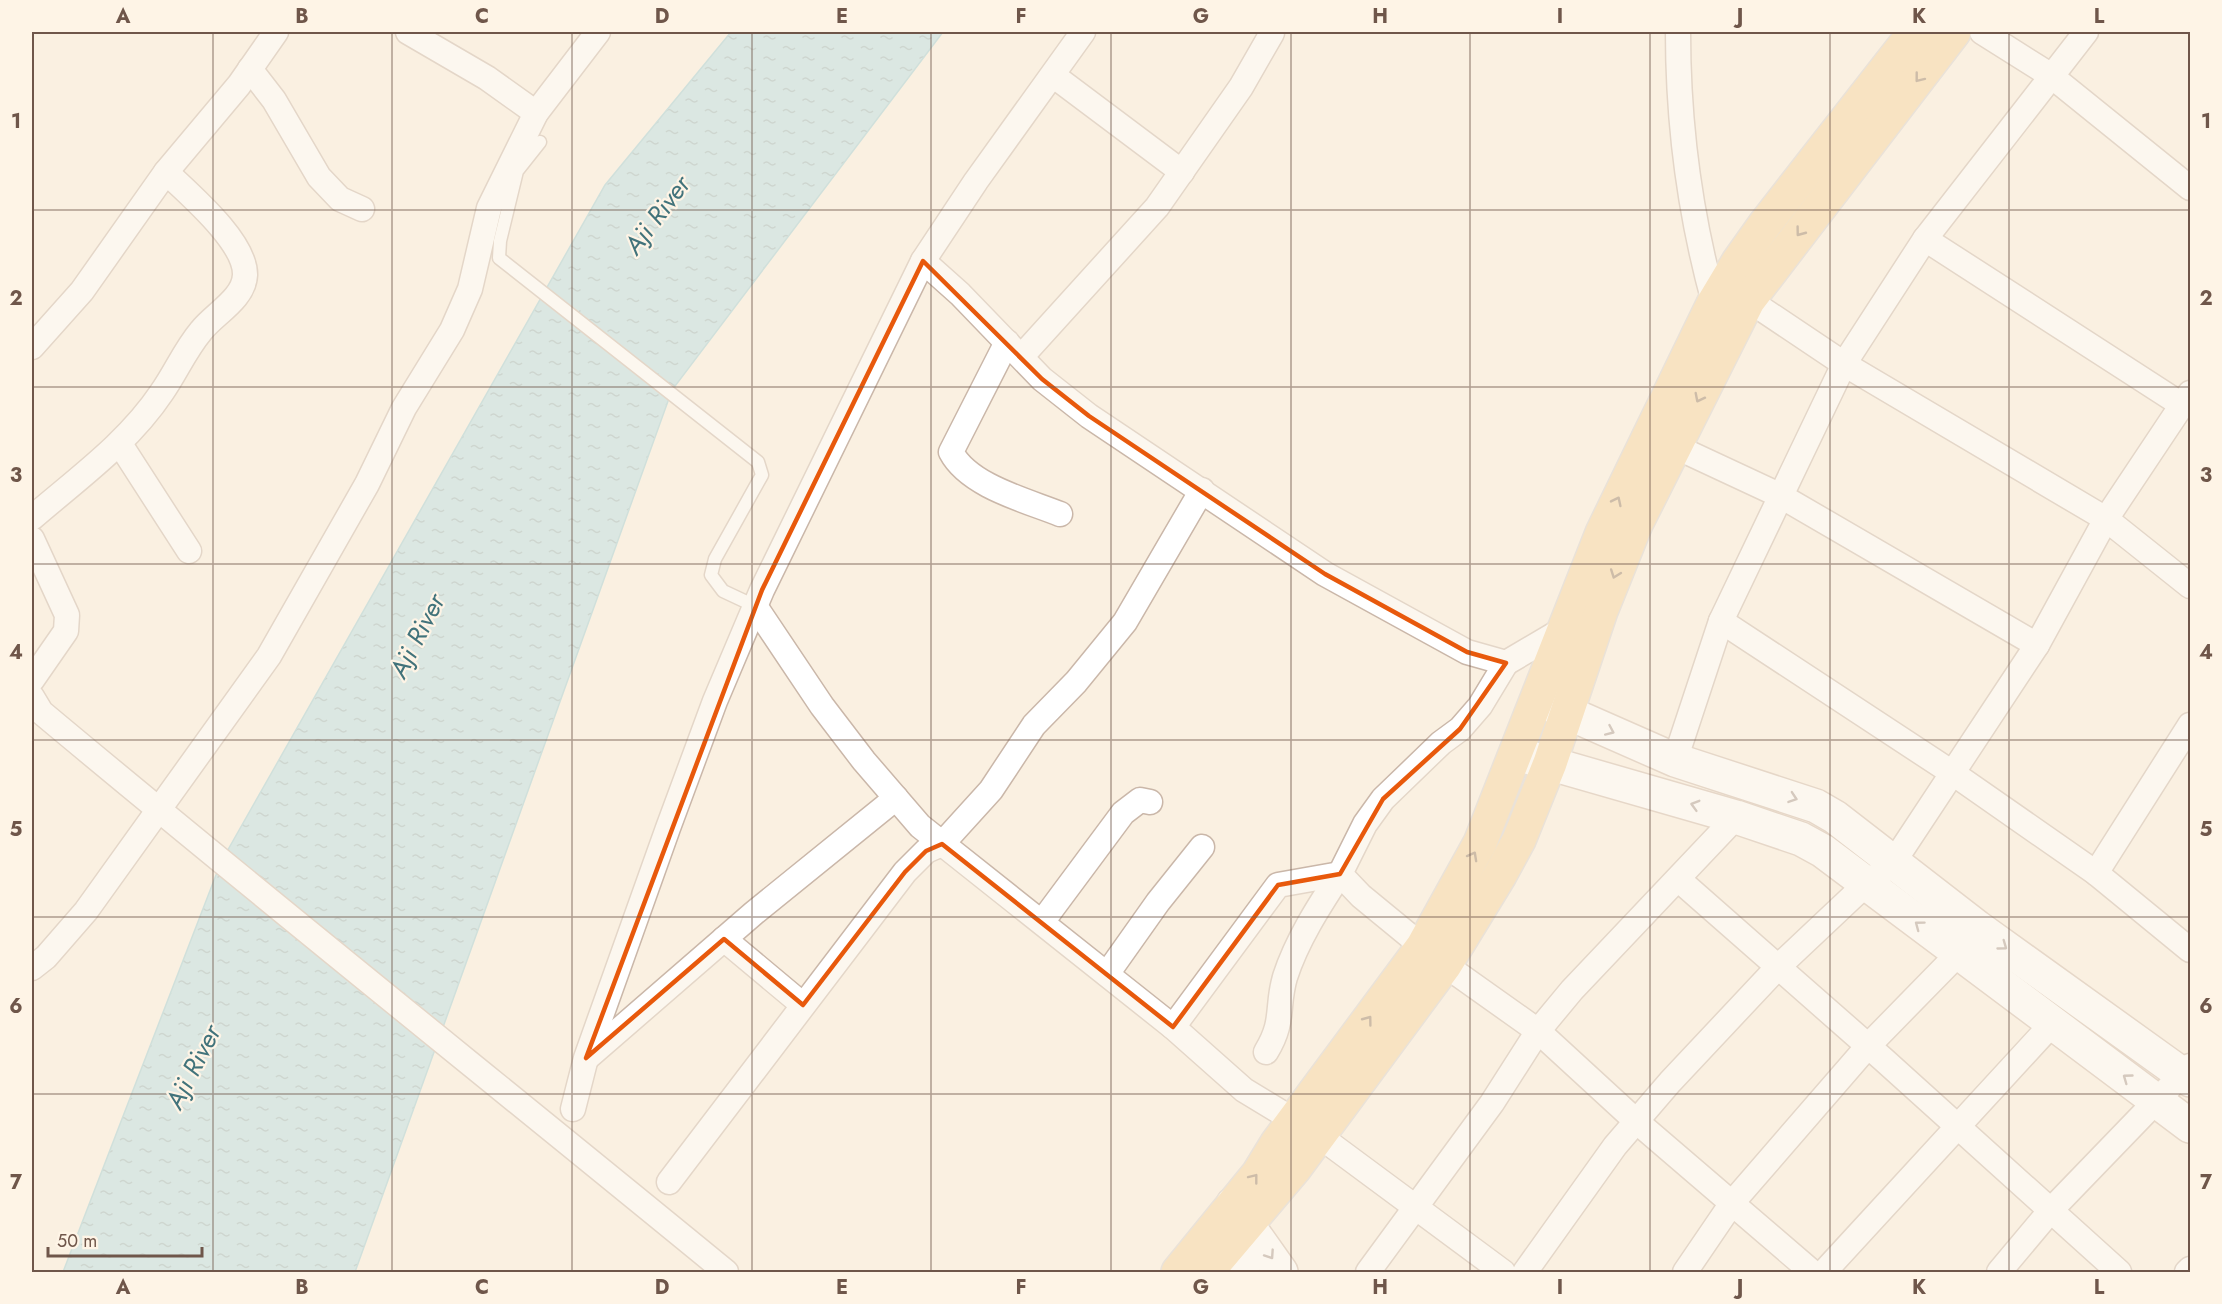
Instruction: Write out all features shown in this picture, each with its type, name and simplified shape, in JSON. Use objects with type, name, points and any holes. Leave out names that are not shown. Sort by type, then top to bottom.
[{"type":"main road","points":[[1178,1272],[1222,1256],[1241,1214],[1295,1168],[1306,1128],[1519,840],[1550,763],[1552,706],[1577,634],[1602,533],[1766,224],[1915,32]]},
{"type":"main road","points":[[1577,634],[1624,551],[1674,446],[1729,296],[1954,32]]},
{"type":"main road","points":[[1434,956],[1517,753],[1552,706]]},
{"type":"street","points":[[32,347],[82,291],[166,172],[250,69],[276,32]]},
{"type":"street","points":[[408,32],[488,78],[536,113]]},
{"type":"street","points":[[32,968],[46,957],[86,912],[269,656],[367,484],[404,408],[452,330],[470,289],[489,208],[536,113],[598,32]]},
{"type":"street","points":[[573,1109],[586,1058],[715,701],[755,606],[923,261],[976,181],[1054,76],[1083,32]]},
{"type":"street","points":[[1678,32],[1678,74],[1686,163],[1701,255],[1729,296],[2106,519],[2190,586]]},
{"type":"street","points":[[1982,32],[2050,75],[2190,188]]},
{"type":"street","points":[[1675,760],[1721,621],[1779,495],[1844,364],[1925,239],[2050,75],[2086,32]]},
{"type":"street","points":[[1060,514],[973,477],[959,466],[951,452],[1014,349],[1098,276],[1157,207],[1241,87],[1272,33]]},
{"type":"street","points":[[250,69],[274,100],[319,177],[340,199],[362,209]]},
{"type":"street","points":[[1054,76],[1182,172]]},
{"type":"street","points":[[32,518],[120,444],[162,392],[186,349],[242,288],[245,274],[242,258],[231,240],[166,172]]},
{"type":"street","points":[[1526,1272],[1615,1146],[1636,1121],[1778,967],[1865,885],[1893,863],[1954,774],[2037,645],[2106,519],[2186,399],[1925,239]]},
{"type":"street","points":[[923,261],[1042,379],[1089,416],[1325,574],[1467,652],[1506,663]]},
{"type":"street","points":[[120,444],[189,551]]},
{"type":"street","points":[[1674,446],[1779,495],[2037,645]]},
{"type":"street","points":[[669,1182],[905,872],[926,851],[942,844],[991,790],[1034,725],[1076,682],[1125,622],[1202,490]]},
{"type":"street","points":[[32,539],[67,615],[68,623],[66,631],[32,680]]},
{"type":"street","points":[[755,606],[822,706],[920,826],[1173,1027],[1244,1090],[1306,1128],[1503,1272]]},
{"type":"street","points":[[1721,621],[1954,774],[2096,873],[2190,950]]},
{"type":"street","points":[[1266,1052],[1280,1025],[1282,991],[1293,957],[1320,905],[1340,874],[1365,824],[1383,799],[1441,743],[1460,729],[1480,706],[1506,663],[1577,634]]},
{"type":"street","points":[[32,697],[41,711],[182,831],[551,1127],[726,1272]]},
{"type":"street","points":[[1552,706],[1675,760],[1816,806],[1835,817],[1977,927],[2188,1074],[2158,1101],[2051,1210],[1999,1272]]},
{"type":"street","points":[[2096,873],[2190,724]]},
{"type":"street","points":[[1517,753],[1736,817],[1802,839],[1823,850],[1865,885],[2190,1126]]},
{"type":"street","points":[[586,1058],[724,939],[896,798]]},
{"type":"street","points":[[1042,922],[1123,813],[1140,800],[1150,802]]},
{"type":"street","points":[[1368,1272],[1473,1130],[1538,1031],[1572,990],[1736,817]]},
{"type":"street","points":[[1107,974],[1158,902],[1202,847]]},
{"type":"street","points":[[1340,874],[1369,903],[1434,956],[1538,1031],[1636,1121],[1812,1272]]},
{"type":"street","points":[[1173,1027],[1278,885],[1340,874]]},
{"type":"street","points":[[1678,879],[1959,1126],[2119,1272]]},
{"type":"street","points":[[724,939],[803,1005]]},
{"type":"street","points":[[1685,1272],[1732,1203],[1868,1046],[1959,954]]},
{"type":"street","points":[[1824,1272],[2052,1024]]},
{"type":"street","points":[[1241,1214],[1281,1272]]},
{"type":"lane","points":[[540,142],[518,171],[500,241],[499,258],[758,462],[762,476],[715,559],[711,574],[723,591],[755,606]]},
{"type":"highlighted area","points":[[923,261],[1042,379],[1089,416],[1325,574],[1467,652],[1506,663],[1460,729],[1383,799],[1340,874],[1278,885],[1173,1027],[942,844],[926,851],[905,872],[803,1005],[724,939],[586,1058],[762,590]]},
{"type":"water","name":"Aji River","points":[[731,32],[943,32],[672,390],[355,1272],[63,1272],[221,862],[605,185]]}]
